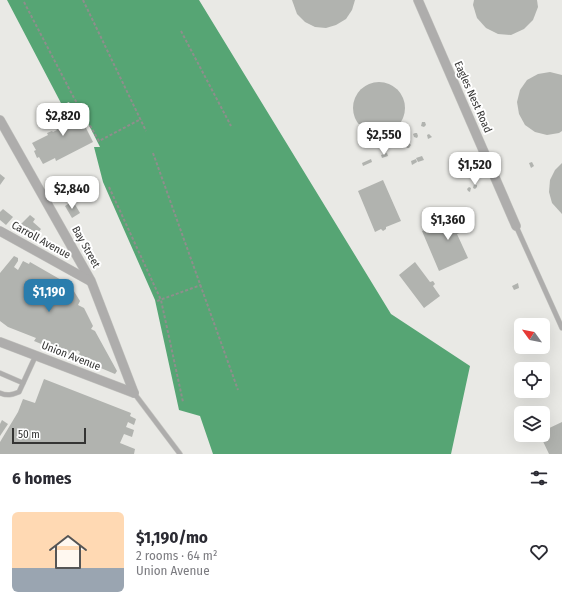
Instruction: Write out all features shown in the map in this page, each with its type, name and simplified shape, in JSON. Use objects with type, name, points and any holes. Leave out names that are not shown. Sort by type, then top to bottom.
[{"type":"street","name":"Eagles Nest Road","points":[[418,0],[516,226]]},
{"type":"street","name":"Bay Street","points":[[0,120],[91,281],[134,393]]},
{"type":"street","name":"Carroll Avenue","points":[[0,231],[91,281]]},
{"type":"street","name":"Union Avenue","points":[[0,342],[134,393]]},
{"type":"lane","points":[[516,226],[562,328]]},
{"type":"lane","points":[[0,393],[6,396],[18,392],[36,355]]},
{"type":"lane","points":[[0,373],[23,383]]},
{"type":"lane","points":[[134,393],[180,454]]},
{"type":"path","points":[[84,0],[146,131]]},
{"type":"path","points":[[24,2],[74,98],[99,142],[141,119]]},
{"type":"path","points":[[181,31],[231,126]]},
{"type":"path","points":[[153,153],[238,390]]},
{"type":"path","points":[[109,187],[161,300],[183,402]]},
{"type":"path","points":[[157,301],[201,285]]},
{"type":"shaded area","points":[[7,0],[199,0],[391,314],[470,366],[451,454],[213,454],[200,416],[179,410],[155,300],[103,182],[94,147],[100,147],[78,103],[71,106],[69,102],[62,105]]},
{"type":"building","points":[[292,0],[355,0],[352,10],[346,19],[336,25],[326,28],[315,27],[305,22],[297,14]]},
{"type":"building","points":[[474,0],[537,0],[538,7],[533,20],[524,29],[511,35],[498,34],[486,28],[477,18],[473,5]]},
{"type":"building","points":[[550,72],[562,75],[562,131],[547,135],[535,132],[525,125],[519,114],[517,102],[520,90],[527,80],[538,74]]},
{"type":"building","points":[[379,82],[393,86],[401,94],[405,108],[401,122],[393,130],[379,134],[365,130],[357,122],[353,108],[357,94],[365,86]]},
{"type":"building","points":[[67,103],[71,110],[76,108],[93,142],[56,161],[55,158],[43,164],[39,157],[37,158],[34,151],[36,150],[32,143],[48,135],[47,133],[57,130],[52,120],[62,114],[60,109]]},
{"type":"building","points":[[56,104],[59,111],[51,115],[48,108]]},
{"type":"building","points":[[422,122],[425,122],[426,125],[424,127],[421,126]]},
{"type":"building","points":[[417,133],[417,138],[414,137],[413,134]]},
{"type":"building","points":[[429,134],[432,137],[428,139],[427,135]]},
{"type":"building","points":[[409,143],[411,145],[407,148],[406,145]]},
{"type":"building","points":[[387,153],[388,156],[382,158],[381,155]]},
{"type":"building","points":[[422,156],[424,160],[418,162],[416,158]]},
{"type":"building","points":[[371,159],[372,162],[363,166],[362,163]]},
{"type":"building","points":[[416,159],[417,162],[412,165],[411,161]]},
{"type":"building","points":[[532,162],[534,166],[531,168],[529,163]]},
{"type":"building","points":[[562,163],[562,214],[552,203],[549,192],[550,180],[555,170]]},
{"type":"building","points":[[0,174],[5,178],[0,185]]},
{"type":"building","points":[[383,180],[401,221],[386,227],[383,231],[381,229],[375,232],[358,191]]},
{"type":"building","points":[[474,184],[477,185],[475,189],[473,188]]},
{"type":"building","points":[[469,187],[471,188],[470,192],[467,189]]},
{"type":"building","points":[[73,201],[80,213],[72,218],[65,206]]},
{"type":"building","points":[[3,209],[13,217],[6,225],[0,220],[0,212]]},
{"type":"building","points":[[466,212],[473,227],[457,234],[468,258],[439,271],[422,231]]},
{"type":"building","points":[[30,215],[35,219],[33,222],[41,229],[36,235],[35,234],[32,236],[20,225]]},
{"type":"building","points":[[14,256],[18,258],[18,261],[14,267],[18,270],[23,261],[29,264],[30,262],[70,285],[80,301],[78,305],[84,308],[93,326],[91,329],[95,331],[117,371],[115,374],[77,358],[80,352],[77,350],[73,357],[34,341],[36,338],[8,327],[0,321],[0,273]]},
{"type":"building","points":[[415,262],[430,282],[433,281],[435,284],[433,286],[440,296],[424,308],[399,275]]},
{"type":"building","points":[[518,283],[519,288],[514,290],[512,286]]},
{"type":"building","points":[[44,379],[131,413],[130,416],[136,419],[134,425],[128,422],[126,427],[134,430],[132,437],[124,434],[120,443],[135,449],[134,454],[0,454],[0,442],[18,412],[23,399],[35,403]]},
{"type":"building","points":[[2,420],[8,424],[0,436],[0,424]]},
{"type":"building","points":[[562,422],[562,454],[549,454],[543,442],[550,442],[550,428]]}]
